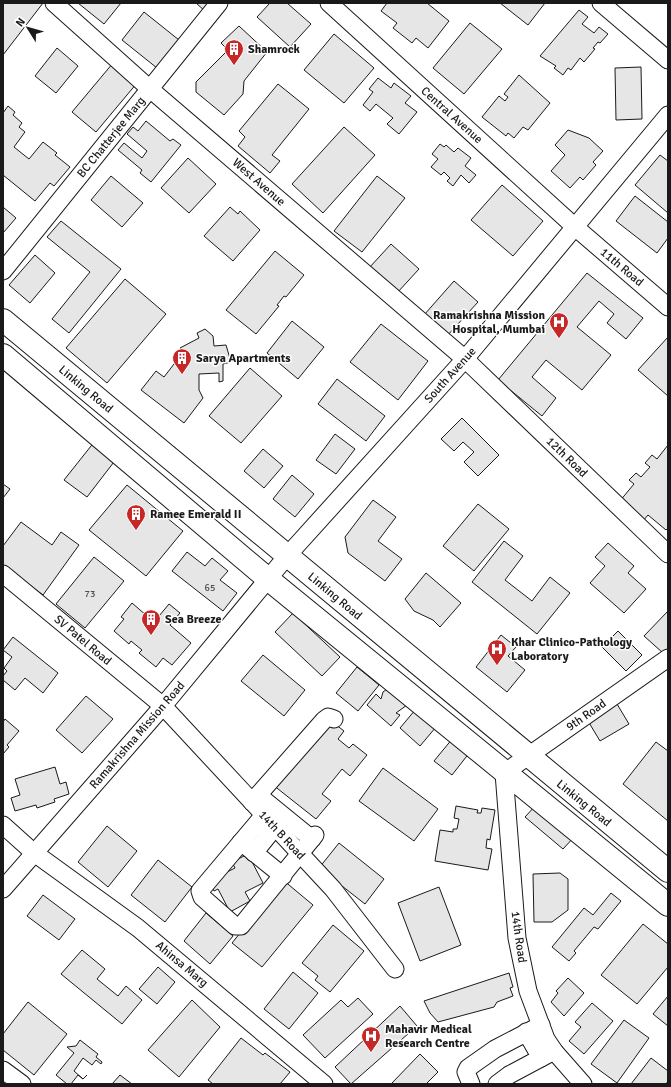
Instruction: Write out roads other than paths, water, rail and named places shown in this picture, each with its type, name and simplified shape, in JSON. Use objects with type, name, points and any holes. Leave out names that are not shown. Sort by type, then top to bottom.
[{"type":"main road","name":"Linking Road","points":[[3,320],[527,756],[668,871]]},
{"type":"main road","points":[[3,355],[268,579],[504,773],[668,905]]},
{"type":"street","name":"West Avenue","points":[[54,3],[150,89],[465,359]]},
{"type":"street","name":"BC Chatterjee Marg","points":[[3,271],[219,3]]},
{"type":"street","name":"Central Avenue","points":[[329,3],[575,227]]},
{"type":"street","points":[[601,3],[668,60]]},
{"type":"street","name":"South Avenue","points":[[268,579],[465,359],[668,115]]},
{"type":"street","name":"11th Road","points":[[575,227],[668,307]]},
{"type":"street","name":"12th Road","points":[[465,359],[668,554]]},
{"type":"street","name":"SV Patel Road","points":[[3,574],[163,706]]},
{"type":"street","name":"Ramakrishna Mission Road","points":[[3,889],[163,706],[268,579]]},
{"type":"street","name":"9th Road","points":[[504,773],[668,658]]},
{"type":"street","name":"14th B Road","points":[[163,706],[255,798],[270,821],[333,890],[395,969]]},
{"type":"street","points":[[270,821],[248,847],[200,891],[202,897],[233,925],[241,926],[314,837],[255,798],[324,720],[328,717],[334,719]]},
{"type":"street","name":"14th Road","points":[[504,773],[517,938],[540,1042],[583,1084]]},
{"type":"street","name":"Ahinsa Marg","points":[[3,825],[34,852],[138,928],[324,1084]]},
{"type":"street","points":[[248,847],[283,876]]},
{"type":"street","points":[[471,1084],[466,1072],[468,1068],[495,1049],[540,1042]]},
{"type":"street","points":[[497,1084],[509,1075],[540,1042]]},
{"type":"street","points":[[3,1070],[22,1084]]},
{"type":"place","name":"Shamrock","points":[[234,66]]},
{"type":"place","name":"Ramakrishna Mission Hospital, Mumbai","points":[[559,339]]},
{"type":"place","name":"Sarya Apartments","points":[[182,375]]},
{"type":"place","name":"Ramee Emerald II","points":[[136,531]]},
{"type":"place","name":"Sea Breeze","points":[[151,636]]},
{"type":"place","name":"Khar Clinico-Pathology Laboratory","points":[[497,666]]},
{"type":"place","name":"Mahavir Medical Research Centre","points":[[371,1053]]}]
